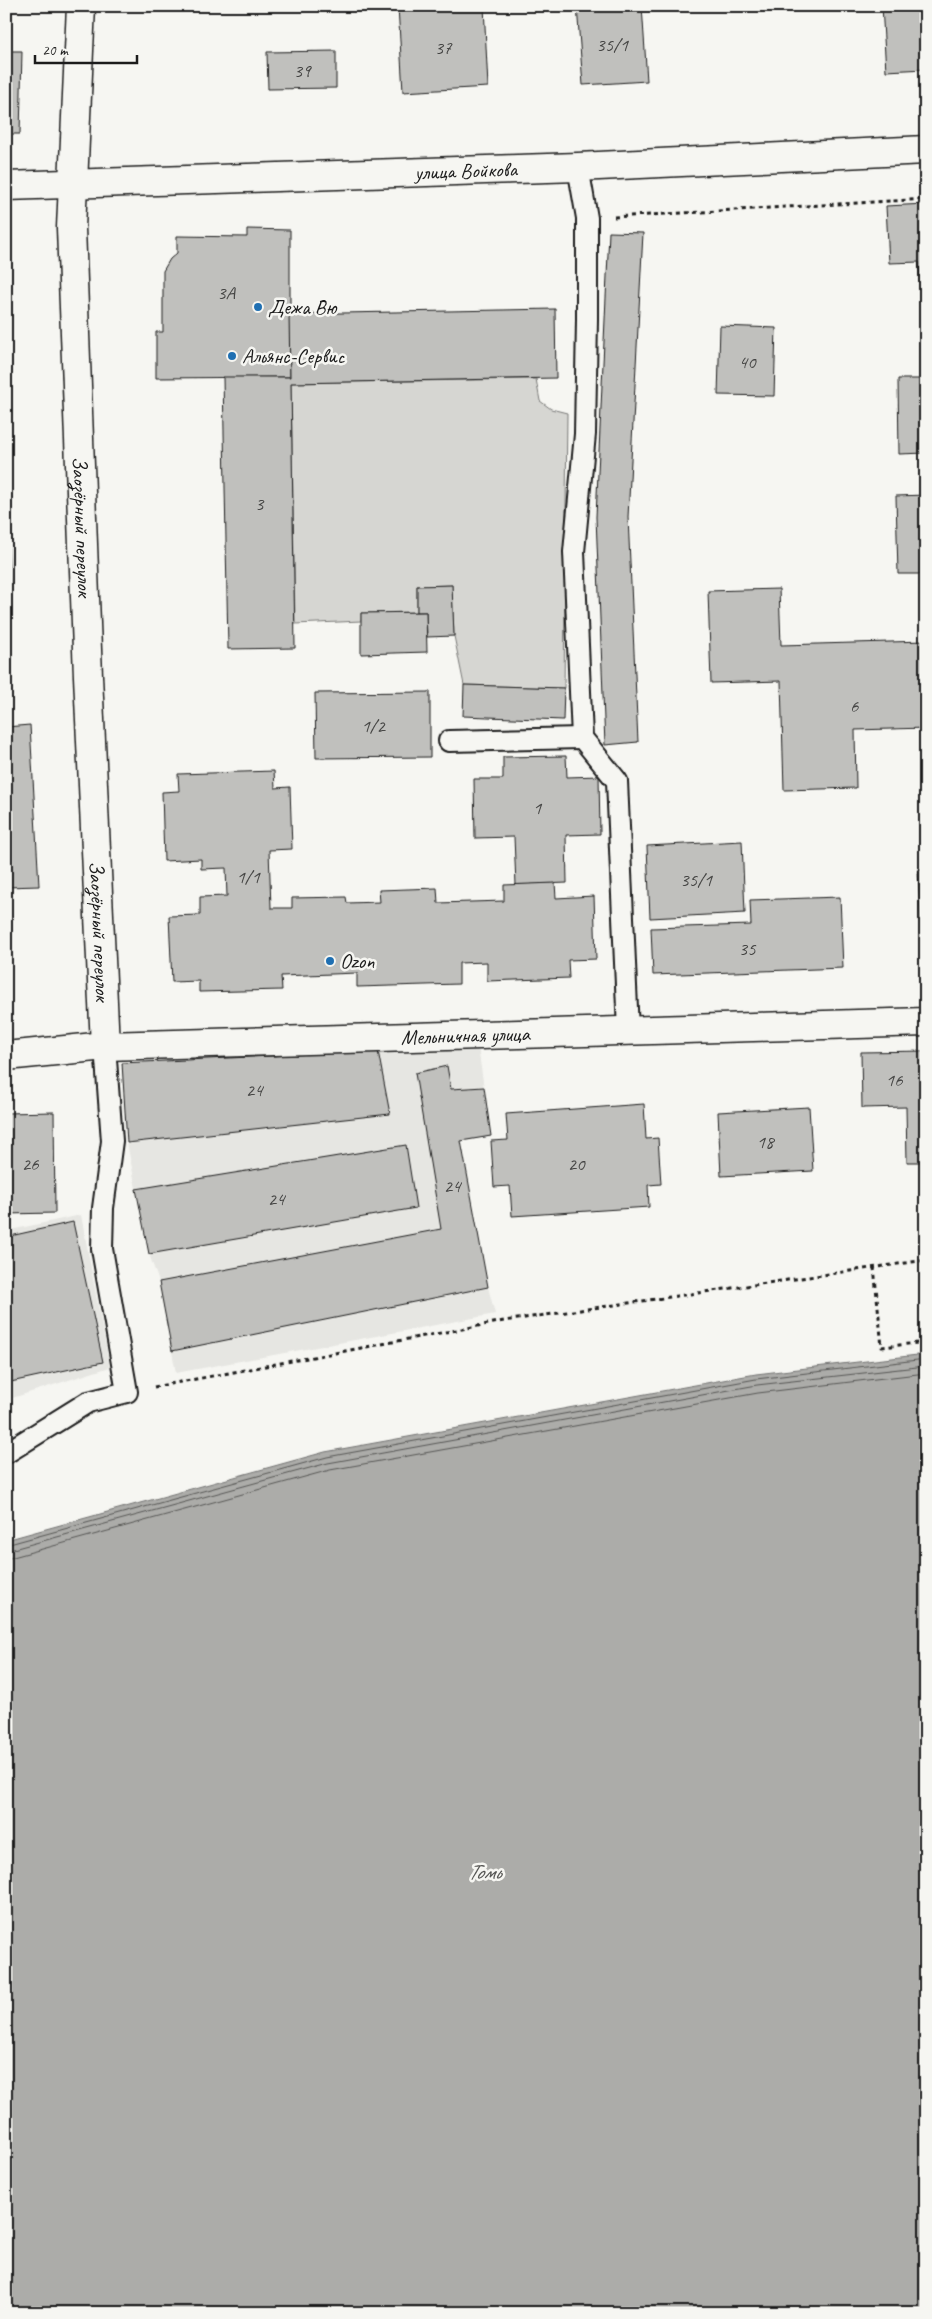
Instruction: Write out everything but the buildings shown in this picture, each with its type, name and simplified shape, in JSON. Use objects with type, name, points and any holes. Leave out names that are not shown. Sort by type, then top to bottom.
[{"type":"street","name":"Заозёрный переулок","points":[[81,6],[71,228],[105,1046]]},
{"type":"street","name":"улица Войкова","points":[[6,186],[578,167],[926,150]]},
{"type":"street","name":"Мельничная улица","points":[[6,1056],[105,1046],[926,1022]]},
{"type":"lane","points":[[578,167],[587,218],[585,434],[574,552],[582,738],[617,781],[628,1031]]},
{"type":"lane","points":[[449,741],[582,738]]},
{"type":"lane","points":[[6,1453],[88,1402],[127,1392],[102,1249],[103,1208],[112,1141],[105,1046]]},
{"type":"path","points":[[587,218],[926,199]]},
{"type":"path","points":[[127,1392],[504,1321],[926,1260]]},
{"type":"path","points":[[874,1267],[882,1347],[926,1342]]},
{"type":"shaded area","points":[[536,379],[540,401],[551,409],[567,413],[564,688],[464,685],[454,636],[452,585],[417,586],[417,612],[361,613],[361,621],[295,624],[291,383]]},
{"type":"shaded area","points":[[478,1047],[491,1136],[461,1142],[488,1287],[495,1314],[176,1373],[159,1282],[149,1254],[127,1143],[122,1063]]},
{"type":"shaded area","points":[[81,1215],[110,1367],[6,1400],[6,1231]]},
{"type":"water","name":"Томь","points":[[926,1354],[926,2313],[6,2313],[6,1540],[325,1452],[756,1374]]},
{"type":"place","name":"Дежа Вю","points":[[258,307]]},
{"type":"place","name":"Альянс-Сервис","points":[[232,356]]},
{"type":"place","name":"Ozon","points":[[330,961]]}]
